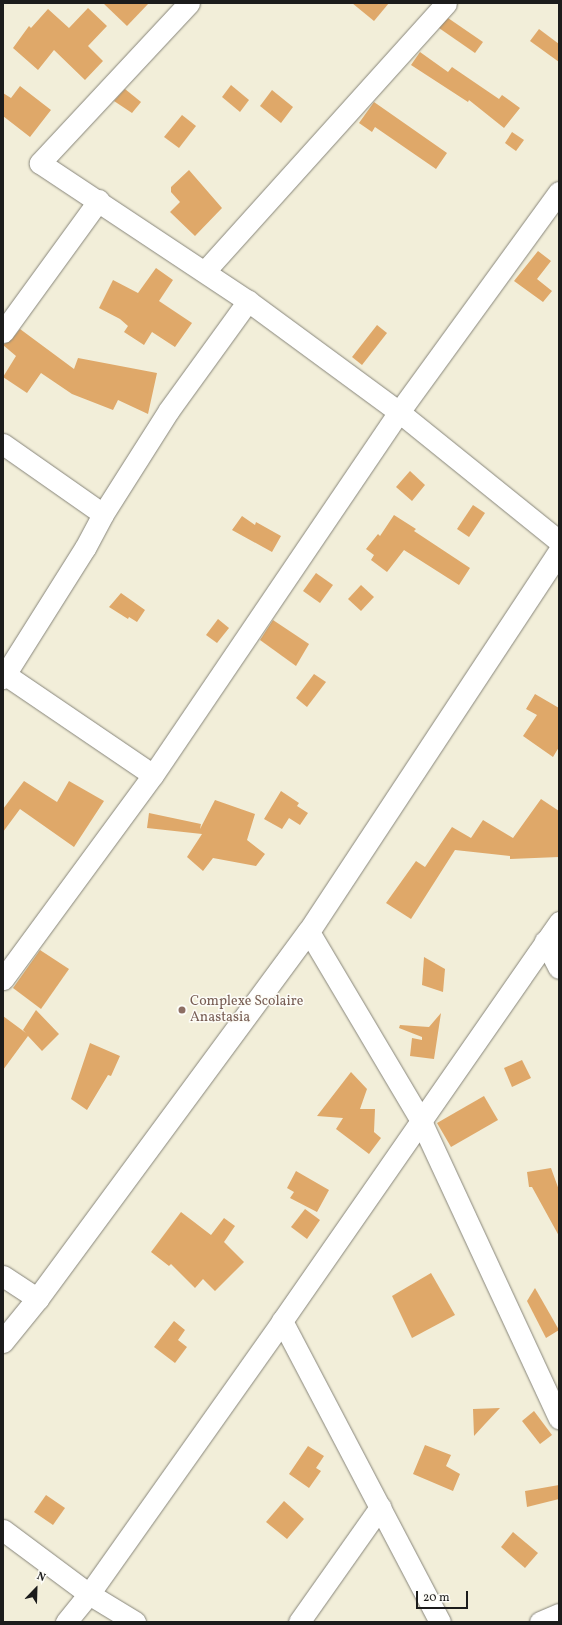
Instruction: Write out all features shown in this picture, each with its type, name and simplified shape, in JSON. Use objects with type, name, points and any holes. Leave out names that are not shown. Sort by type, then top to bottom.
[{"type":"street","points":[[189,3],[40,163],[99,200],[206,271],[248,301],[399,412],[559,541]]},
{"type":"street","points":[[206,271],[446,3]]},
{"type":"street","points":[[3,979],[153,775],[399,412],[559,192]]},
{"type":"street","points":[[3,332],[99,200]]},
{"type":"street","points":[[153,775],[4,676],[85,548],[103,514],[168,410],[248,301]]},
{"type":"street","points":[[3,444],[103,514]]},
{"type":"street","points":[[3,1342],[38,1299],[309,932],[559,553]]},
{"type":"street","points":[[66,1622],[89,1594],[282,1321],[420,1119],[559,922]]},
{"type":"street","points":[[309,932],[420,1119],[556,1406]]},
{"type":"street","points":[[545,941],[559,968]]},
{"type":"street","points":[[3,1276],[38,1299]]},
{"type":"street","points":[[282,1321],[440,1622]]},
{"type":"street","points":[[300,1622],[380,1508]]},
{"type":"street","points":[[3,1530],[89,1594],[135,1622]]},
{"type":"street","points":[[540,1622],[559,1614]]},
{"type":"building","points":[[103,3],[149,3],[127,26]]},
{"type":"building","points":[[352,3],[389,3],[374,21]]},
{"type":"building","points":[[88,8],[107,26],[88,46],[103,61],[85,80],[54,50],[38,70],[13,48],[29,26],[31,28],[48,9],[69,28]]},
{"type":"building","points":[[448,18],[483,42],[475,53],[439,28]]},
{"type":"building","points":[[539,29],[559,44],[559,62],[530,41]]},
{"type":"building","points":[[420,52],[448,72],[452,67],[499,99],[502,95],[520,108],[504,128],[469,100],[468,102],[411,65]]},
{"type":"building","points":[[231,85],[249,100],[240,112],[222,97]]},
{"type":"building","points":[[20,86],[51,110],[30,137],[3,116],[3,93],[11,98]]},
{"type":"building","points":[[125,89],[141,102],[132,113],[114,101]]},
{"type":"building","points":[[272,90],[293,107],[281,123],[260,106]]},
{"type":"building","points":[[374,102],[447,153],[436,169],[375,127],[372,132],[359,123]]},
{"type":"building","points":[[182,115],[196,126],[179,148],[164,137]]},
{"type":"building","points":[[512,132],[524,140],[516,151],[505,143]]},
{"type":"building","points":[[189,170],[222,208],[195,236],[170,212],[180,202],[171,192],[171,187]]},
{"type":"building","points":[[538,251],[551,261],[537,279],[552,291],[543,302],[514,281]]},
{"type":"building","points":[[156,268],[173,280],[159,301],[192,323],[175,347],[152,332],[144,345],[124,332],[128,326],[120,319],[99,308],[113,280],[138,293]]},
{"type":"building","points":[[377,325],[387,333],[362,365],[352,357]]},
{"type":"building","points":[[20,329],[74,369],[78,358],[157,373],[148,414],[118,400],[113,410],[72,394],[41,373],[27,393],[3,377],[16,356],[3,345],[12,339]]},
{"type":"building","points":[[410,471],[425,485],[412,501],[396,487]]},
{"type":"building","points":[[473,505],[485,513],[469,537],[457,529]]},
{"type":"building","points":[[394,515],[416,529],[414,531],[470,568],[459,585],[404,550],[387,572],[371,560],[374,555],[366,549],[378,534],[380,536]]},
{"type":"building","points":[[242,516],[255,525],[256,522],[281,536],[272,552],[232,530]]},
{"type":"building","points":[[316,573],[333,585],[320,603],[303,591]]},
{"type":"building","points":[[361,585],[374,597],[361,611],[348,599]]},
{"type":"building","points":[[121,593],[145,610],[137,622],[129,617],[128,619],[109,607]]},
{"type":"building","points":[[218,619],[229,628],[217,643],[206,635]]},
{"type":"building","points":[[273,620],[309,644],[296,666],[260,640]]},
{"type":"building","points":[[314,674],[326,682],[307,707],[296,698]]},
{"type":"building","points":[[535,694],[559,708],[559,747],[553,757],[523,736],[537,715],[526,709]]},
{"type":"building","points":[[24,781],[57,802],[69,781],[104,801],[74,847],[20,809],[3,832],[3,809]]},
{"type":"building","points":[[281,791],[299,803],[297,806],[308,813],[300,825],[289,818],[282,829],[264,819]]},
{"type":"building","points":[[541,799],[559,811],[559,857],[510,859],[510,856],[455,850],[411,919],[386,903],[416,861],[425,867],[452,827],[471,838],[483,820],[513,838]]},
{"type":"building","points":[[215,800],[255,814],[247,840],[265,854],[256,866],[213,858],[203,871],[187,857],[202,834],[147,828],[149,813],[201,824],[200,829]]},
{"type":"building","points":[[40,950],[69,969],[41,1009],[13,988]]},
{"type":"building","points":[[424,957],[445,969],[443,992],[422,985]]},
{"type":"building","points":[[36,1010],[59,1034],[42,1051],[28,1036],[3,1070],[3,1016],[26,1033],[23,1030]]},
{"type":"building","points":[[441,1013],[434,1059],[410,1056],[412,1038],[422,1040],[422,1037],[399,1028],[400,1025],[429,1027]]},
{"type":"building","points":[[90,1043],[120,1056],[111,1076],[108,1075],[87,1110],[71,1099]]},
{"type":"building","points":[[522,1060],[531,1078],[512,1087],[504,1068]]},
{"type":"building","points":[[351,1072],[367,1089],[360,1109],[375,1109],[374,1132],[381,1138],[369,1154],[336,1129],[343,1118],[317,1116]]},
{"type":"building","points":[[484,1096],[498,1120],[451,1147],[437,1123]]},
{"type":"building","points":[[551,1168],[559,1190],[559,1236],[532,1187],[529,1187],[527,1172]]},
{"type":"building","points":[[296,1171],[329,1190],[317,1212],[290,1198],[294,1192],[287,1188]]},
{"type":"building","points":[[305,1209],[320,1220],[307,1239],[291,1227]]},
{"type":"building","points":[[181,1212],[211,1235],[224,1218],[235,1226],[224,1242],[244,1262],[215,1291],[203,1279],[195,1288],[171,1264],[169,1266],[151,1252]]},
{"type":"building","points":[[431,1273],[455,1315],[412,1338],[392,1296]]},
{"type":"building","points":[[535,1288],[559,1330],[546,1338],[527,1301]]},
{"type":"building","points":[[174,1321],[185,1330],[178,1340],[187,1347],[175,1363],[154,1347]]},
{"type":"building","points":[[500,1408],[485,1424],[474,1436],[473,1409]]},
{"type":"building","points":[[534,1411],[552,1435],[540,1444],[522,1421]]},
{"type":"building","points":[[425,1445],[451,1455],[446,1466],[460,1474],[453,1491],[413,1474]]},
{"type":"building","points":[[308,1446],[324,1456],[316,1468],[321,1471],[309,1488],[289,1474]]},
{"type":"building","points":[[559,1485],[559,1499],[527,1507],[525,1491]]},
{"type":"building","points":[[46,1495],[65,1508],[53,1525],[34,1512]]},
{"type":"building","points":[[284,1501],[304,1519],[287,1539],[266,1522]]},
{"type":"building","points":[[513,1532],[538,1553],[525,1568],[501,1547]]},
{"type":"place","name":"Complexe Scolaire Anastasia","points":[[182,1010]]}]
